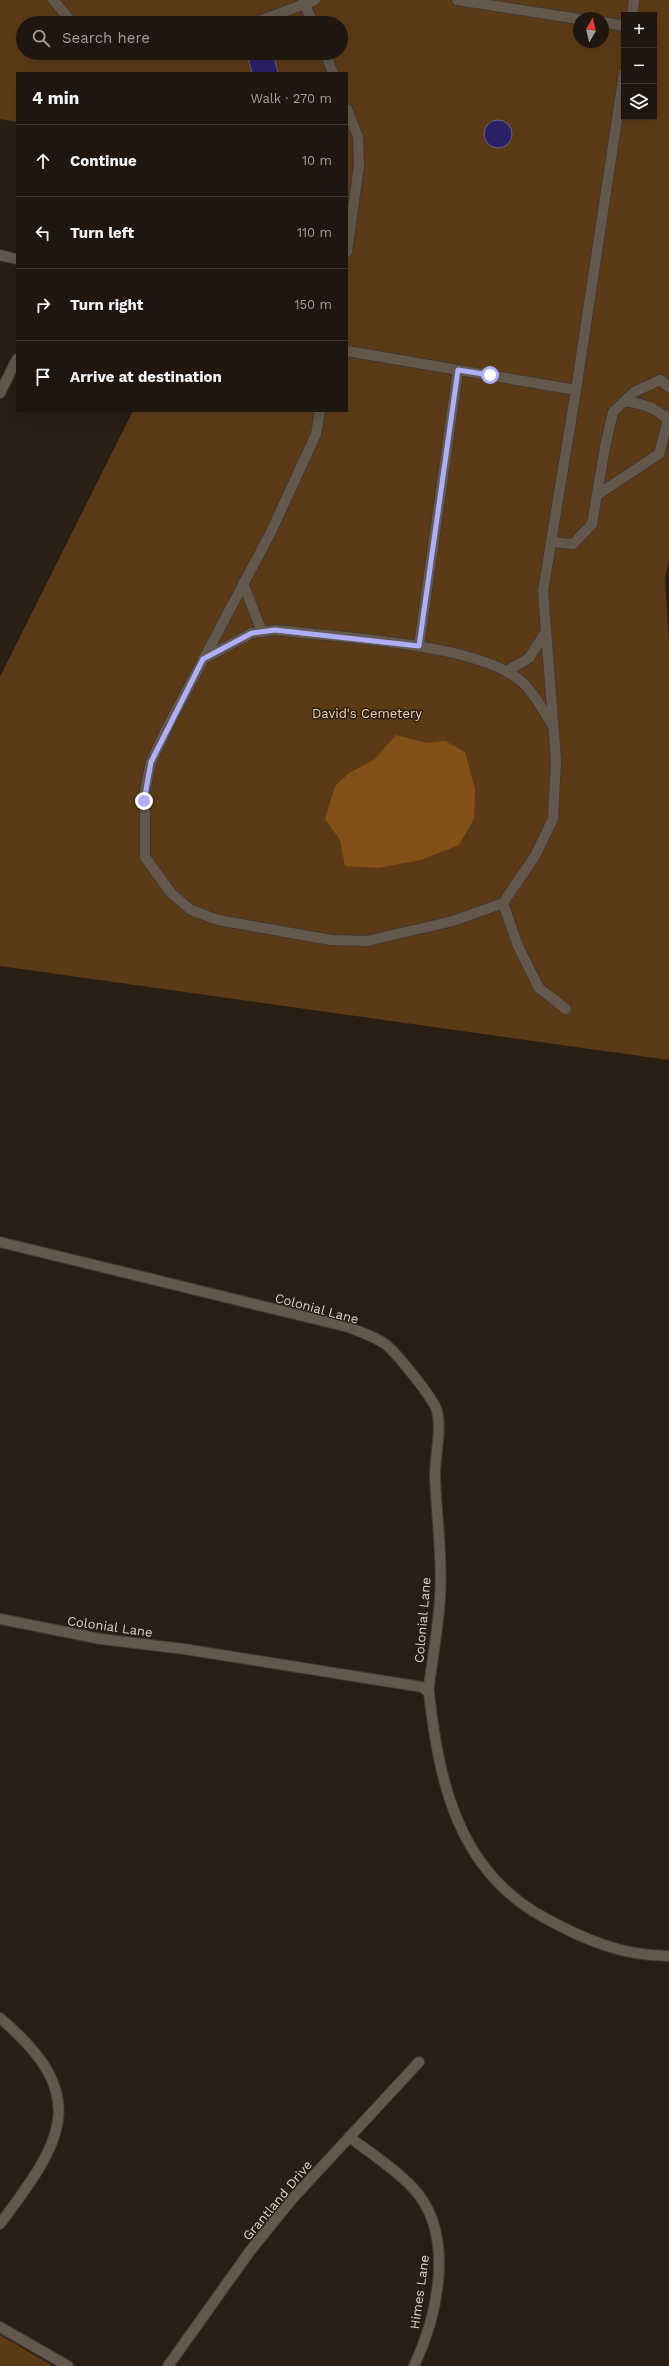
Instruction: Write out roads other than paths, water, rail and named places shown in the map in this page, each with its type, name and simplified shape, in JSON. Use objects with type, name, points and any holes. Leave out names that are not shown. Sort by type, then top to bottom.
[{"type":"street","points":[[53,0],[66,16]]},
{"type":"street","points":[[271,16],[304,2],[315,0]]},
{"type":"street","points":[[457,0],[573,18]]},
{"type":"street","points":[[632,12],[634,0]]},
{"type":"street","points":[[304,2],[310,16]]},
{"type":"street","points":[[609,23],[621,25]]},
{"type":"street","points":[[328,60],[333,72]]},
{"type":"street","points":[[320,412],[316,434],[271,532],[203,659],[151,762],[145,790],[145,857],[171,892],[191,910],[218,920],[331,940],[367,941],[453,921],[503,903],[535,856],[553,819],[556,760],[545,633],[543,591],[576,390],[622,84]]},
{"type":"street","points":[[348,112],[358,137],[359,165],[348,245]]},
{"type":"street","points":[[0,255],[16,259]]},
{"type":"street","points":[[348,351],[576,390]]},
{"type":"street","points":[[0,393],[16,360]]},
{"type":"street","points":[[419,646],[458,370]]},
{"type":"street","points":[[551,542],[573,544],[592,524],[604,447],[613,412],[634,392],[660,380],[669,386]]},
{"type":"street","points":[[597,495],[659,454],[668,418],[647,404],[625,400]]},
{"type":"street","points":[[243,583],[262,632]]},
{"type":"street","points":[[203,659],[252,633],[275,630],[419,646],[467,657],[507,671],[524,683],[552,724]]},
{"type":"street","points":[[507,671],[530,658],[545,633]]},
{"type":"street","points":[[503,903],[518,946],[539,988],[566,1008]]},
{"type":"street","name":"Colonial Lane","points":[[0,1242],[348,1327],[386,1345],[412,1374],[436,1408],[438,1422],[435,1473],[440,1598],[428,1692],[435,1742],[444,1782],[454,1813],[471,1847],[486,1870],[503,1889],[530,1910],[577,1936],[620,1951],[669,1956]]},
{"type":"street","name":"Colonial Lane","points":[[0,1619],[101,1639],[184,1649],[422,1687],[428,1692]]},
{"type":"street","points":[[0,2018],[26,2042],[51,2075],[57,2090],[60,2108],[58,2129],[50,2150],[33,2180],[0,2224]]},
{"type":"street","name":"Grantland Drive","points":[[168,2366],[250,2251],[294,2198],[419,2062]]},
{"type":"street","name":"Himes Lane","points":[[349,2137],[413,2188],[426,2206],[435,2225],[438,2240],[439,2266],[430,2323],[414,2366]]},
{"type":"street","points":[[0,2327],[68,2366]]},
{"type":"park label","name":"David's Cemetery","points":[[367,713]]}]
